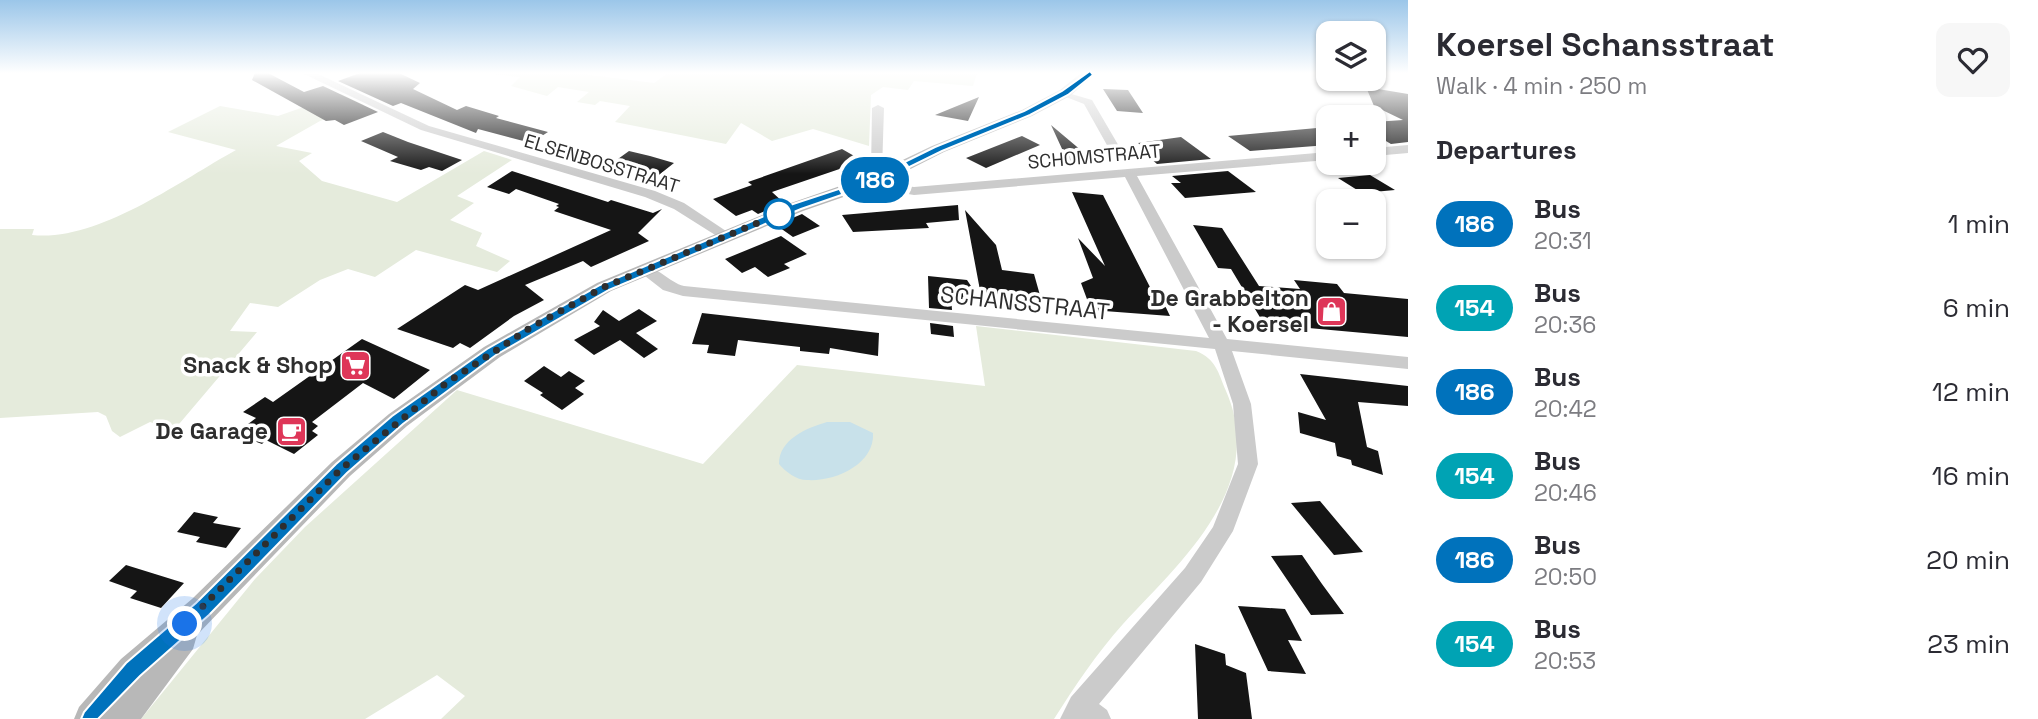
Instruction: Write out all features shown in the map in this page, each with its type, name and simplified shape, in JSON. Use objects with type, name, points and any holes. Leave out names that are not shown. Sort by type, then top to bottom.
[{"type":"street","name":"ELSENBOSSTRAAT","points":[[379,107],[425,128],[650,194],[679,206],[725,235]]},
{"type":"street","points":[[91,719],[133,670],[203,609],[281,526],[398,420],[530,328],[644,269],[1039,107]]},
{"type":"street","points":[[1084,715],[1193,575],[1222,531],[1248,464],[1242,404],[1222,346],[1091,107]]},
{"type":"street","points":[[872,174],[878,108]]},
{"type":"street","points":[[1386,151],[1408,149]]},
{"type":"street","name":"SCHOMSTRAAT","points":[[872,174],[914,191],[1125,166],[1316,157]]},
{"type":"street","name":"SCHANSSTRAAT","points":[[644,269],[669,288],[683,291],[1408,363]]},
{"type":"street","points":[[120,719],[154,678],[203,609]]},
{"type":"green space","points":[[219,107],[278,116],[305,107],[360,107],[320,121],[276,146],[312,153],[299,161],[322,181],[397,202],[484,151],[512,160],[457,196],[474,203],[450,220],[482,233],[476,246],[510,261],[497,272],[416,250],[375,277],[348,269],[320,280],[278,307],[250,303],[230,331],[257,332],[174,430],[150,422],[120,437],[112,431],[106,416],[98,412],[0,418],[0,229],[34,229],[32,235],[57,235],[110,220],[163,193],[236,150],[168,132]]},
{"type":"green space","points":[[629,107],[871,107],[869,146],[813,129],[772,141],[741,123],[726,144],[615,122]]},
{"type":"green space","points":[[976,326],[1196,351],[1216,367],[1236,426],[1236,459],[1227,491],[1212,520],[1169,575],[1104,646],[1054,719],[441,719],[465,696],[437,675],[365,719],[141,719],[255,579],[305,527],[457,390],[703,464],[797,365],[985,386]]},
{"type":"water","points":[[827,422],[850,422],[873,433],[867,454],[851,469],[829,478],[803,480],[788,473],[779,464],[780,455],[789,441],[803,431]]},
{"type":"building","points":[[300,107],[366,107],[378,112],[344,125],[335,120],[326,121]]},
{"type":"building","points":[[410,107],[450,107],[457,110],[468,107],[499,116],[496,118],[548,132],[531,143],[478,129],[476,133]]},
{"type":"building","points":[[956,107],[975,107],[968,121],[935,115]]},
{"type":"building","points":[[1114,107],[1139,107],[1143,113],[1117,111]]},
{"type":"building","points":[[1386,107],[1408,107],[1408,142],[1391,144],[1386,141],[1386,121],[1403,120],[1386,112]]},
{"type":"building","points":[[1051,125],[1095,162],[1069,164]]},
{"type":"building","points":[[1316,128],[1316,146],[1250,151],[1228,136]]},
{"type":"building","points":[[383,132],[462,160],[442,171],[429,167],[421,170],[390,161],[398,157],[361,141]]},
{"type":"building","points":[[1022,136],[1040,145],[986,168],[966,158]]},
{"type":"building","points":[[1181,137],[1211,159],[1157,164],[1141,150],[1147,150],[1138,143]]},
{"type":"building","points":[[842,149],[863,161],[772,192],[784,203],[758,214],[752,210],[736,216],[713,199],[752,185],[748,182]]},
{"type":"building","points":[[629,151],[674,163],[655,178],[611,164]]},
{"type":"building","points":[[512,171],[608,202],[611,200],[653,213],[662,209],[638,233],[649,241],[591,267],[583,261],[525,285],[544,300],[514,316],[470,348],[460,343],[453,348],[397,329],[465,285],[478,290],[611,230],[554,211],[559,204],[516,189],[509,194],[487,187]]},
{"type":"building","points":[[1228,171],[1256,192],[1185,198],[1171,183],[1181,183],[1172,176]]},
{"type":"building","points":[[1370,175],[1395,190],[1356,189],[1338,178]]},
{"type":"building","points":[[1072,192],[1103,195],[1152,291],[1158,291],[1170,316],[1091,310],[1081,283],[1093,278],[1078,238],[1105,266]]},
{"type":"building","points":[[958,205],[959,220],[926,223],[929,228],[853,232],[842,215]]},
{"type":"building","points":[[965,210],[996,245],[1002,270],[1034,274],[1043,306],[982,301]]},
{"type":"building","points":[[802,214],[820,226],[793,237],[776,225]]},
{"type":"building","name":"De Grabbelton - Koersel","points":[[1193,225],[1222,228],[1259,286],[1300,289],[1294,280],[1337,284],[1344,293],[1408,299],[1408,337],[1264,324],[1231,269],[1218,268]]},
{"type":"building","points":[[781,236],[807,254],[784,264],[790,268],[768,277],[755,267],[742,273],[725,259]]},
{"type":"building","points":[[928,276],[967,280],[981,301],[951,298],[952,310],[929,308]]},
{"type":"building","points":[[639,309],[657,321],[636,333],[658,349],[644,358],[620,340],[594,355],[574,340],[600,326],[594,322],[603,310],[619,321]]},
{"type":"building","points":[[702,313],[879,333],[878,356],[830,348],[829,354],[800,351],[800,347],[738,340],[735,356],[707,353],[709,345],[692,344]]},
{"type":"building","points":[[930,323],[953,326],[954,337],[931,334]]},
{"type":"building","points":[[362,339],[430,370],[394,399],[363,383],[312,422],[318,426],[312,431],[318,435],[294,454],[266,440],[262,444],[235,434],[256,418],[243,412],[265,397],[273,402]]},
{"type":"building","points":[[544,366],[561,377],[569,371],[585,381],[575,388],[584,394],[562,410],[540,395],[543,393],[524,381]]},
{"type":"building","points":[[1300,374],[1408,386],[1408,406],[1358,402],[1367,447],[1378,451],[1383,475],[1352,465],[1351,460],[1337,456],[1335,443],[1300,433],[1298,412],[1326,420]]},
{"type":"building","points":[[1320,501],[1363,552],[1334,555],[1291,503]]},
{"type":"building","points":[[194,512],[218,517],[213,523],[241,528],[226,548],[196,542],[200,537],[177,532]]},
{"type":"building","points":[[1302,555],[1344,614],[1311,615],[1271,556]]},
{"type":"building","points":[[126,565],[184,583],[161,608],[130,598],[137,591],[109,581]]},
{"type":"building","points":[[1238,606],[1285,609],[1302,641],[1288,640],[1306,674],[1268,671]]},
{"type":"building","points":[[1195,644],[1225,654],[1226,665],[1246,673],[1252,719],[1198,719]]},
{"type":"bus line","name":"186","points":[[91,719],[133,670],[203,609],[281,526],[341,469],[398,420],[492,352],[543,320],[644,269],[797,207],[875,180],[938,149],[1039,107]]},
{"type":"place","name":"De Grabbelton - Koersel","points":[[1332,311]]},
{"type":"place","name":"Snack & Shop","points":[[356,365]]},
{"type":"place","name":"De Garage","points":[[291,431]]},
{"type":"route","points":[[185,624],[341,469],[445,384],[543,320],[604,287],[779,214]]}]
